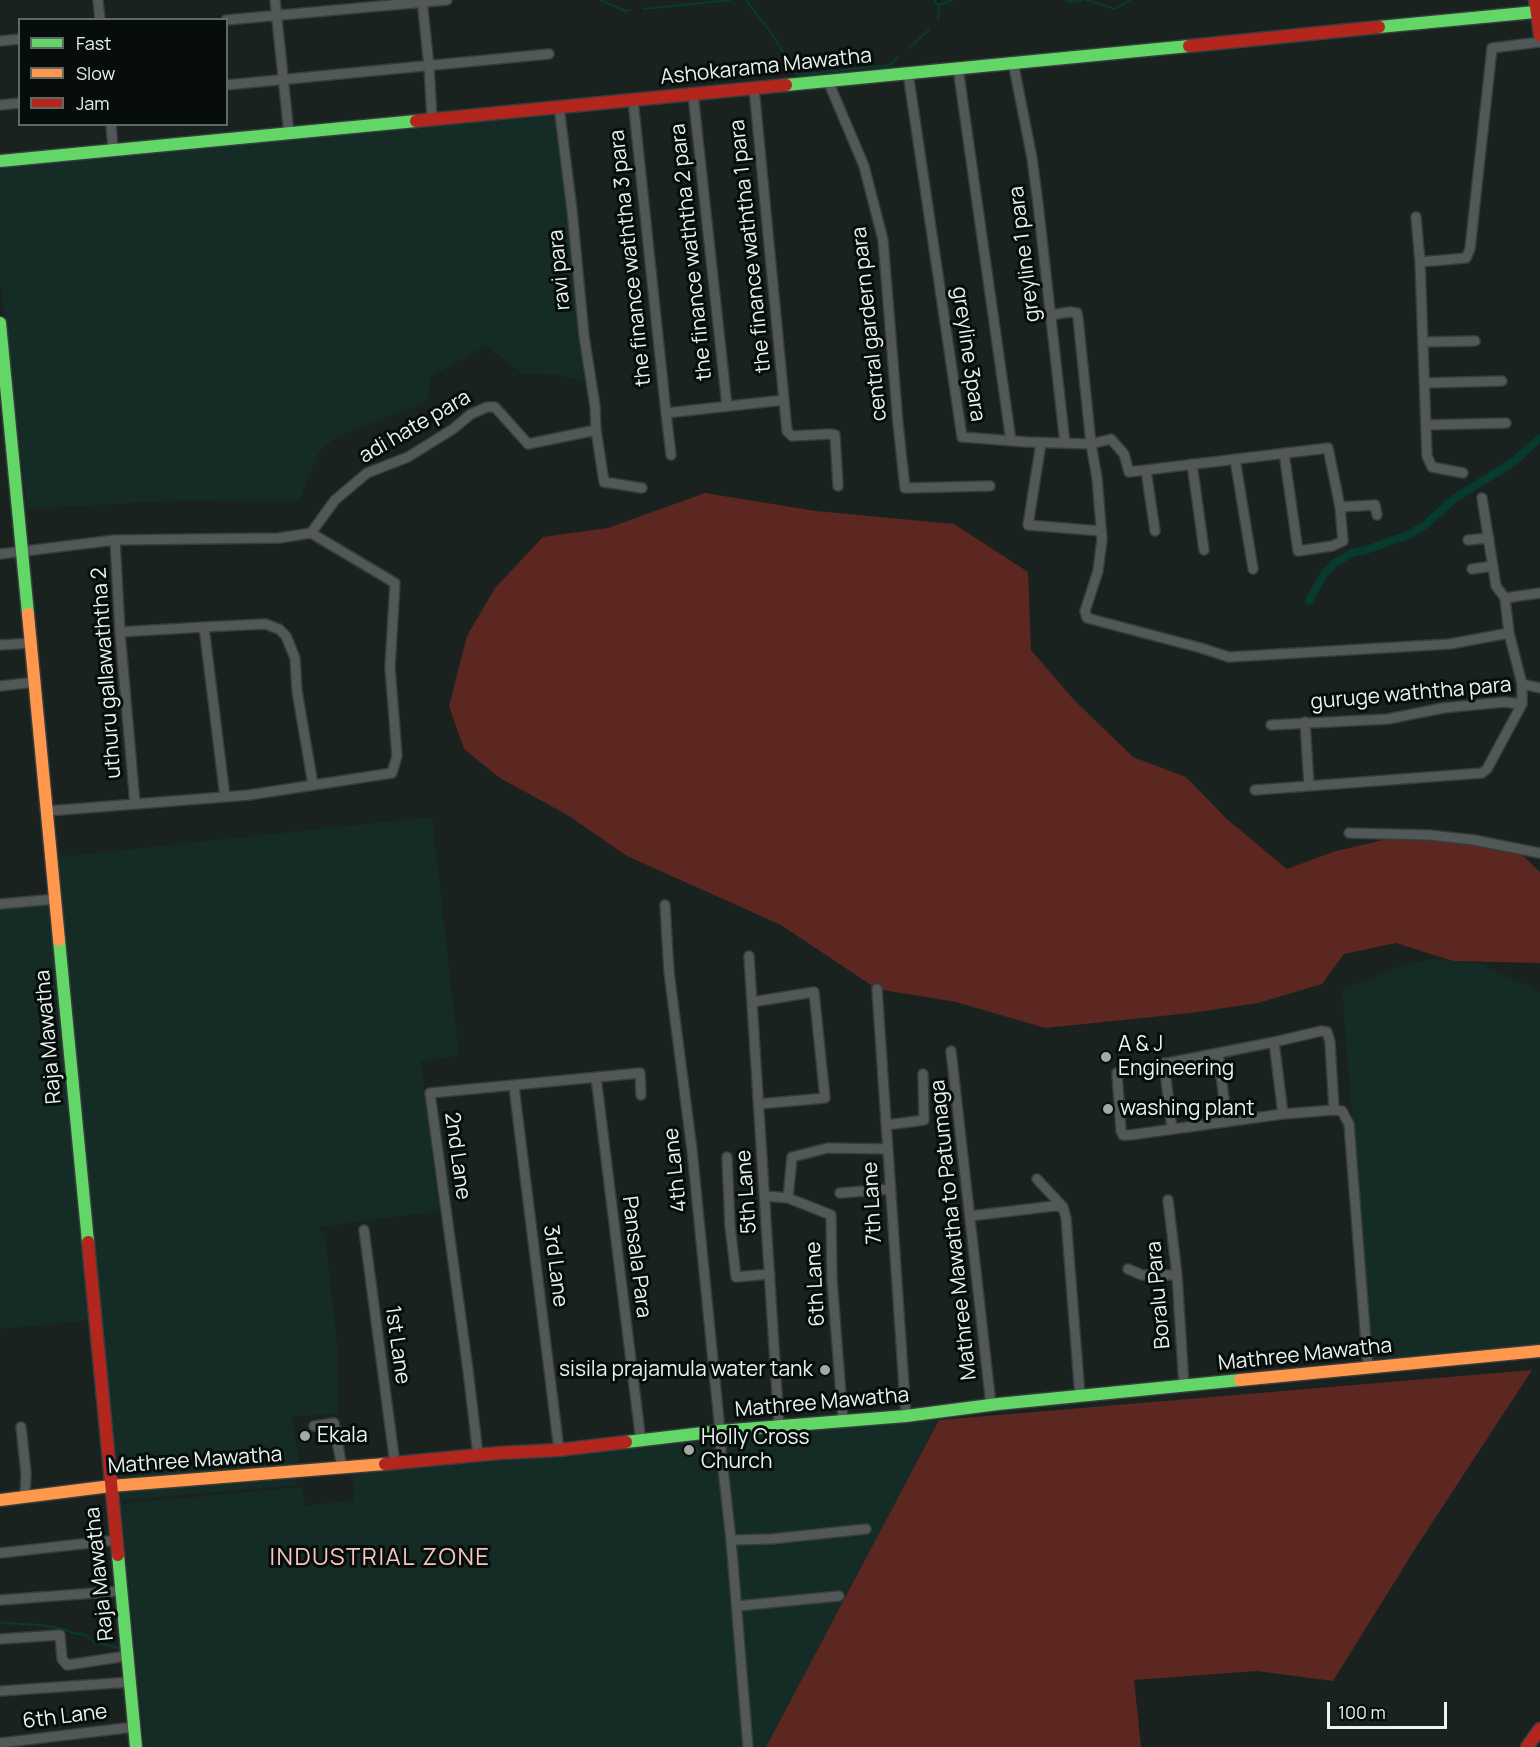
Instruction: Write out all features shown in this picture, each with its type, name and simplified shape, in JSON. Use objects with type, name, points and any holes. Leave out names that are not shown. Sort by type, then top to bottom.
[{"type":"main road","points":[[1535,6],[1540,35]]},
{"type":"main road","name":"Ashokarama Mawatha","points":[[0,161],[958,68],[1535,6]]},
{"type":"main road","name":"Raja Mawatha","points":[[0,323],[5,426],[23,552],[36,682],[136,1747]]},
{"type":"main road","name":"Mathree Mawatha","points":[[0,1500],[111,1486],[559,1450],[779,1425],[906,1416],[1080,1396],[1540,1352]]},
{"type":"main road","points":[[1527,1747],[1540,1729]]},
{"type":"street","points":[[98,0],[100,18]]},
{"type":"street","points":[[274,0],[289,134]]},
{"type":"street","points":[[228,20],[447,0]]},
{"type":"street","points":[[423,1],[432,119]]},
{"type":"street","points":[[0,40],[18,39]]},
{"type":"street","points":[[1420,262],[1466,258],[1470,249],[1492,48],[1540,42]]},
{"type":"street","points":[[228,85],[549,54]]},
{"type":"street","name":"greyline 1 para","points":[[1013,62],[1032,158],[1065,443]]},
{"type":"street","points":[[958,68],[1011,441]]},
{"type":"street","name":"greyline 3para","points":[[908,73],[962,437],[1091,444],[1111,439],[1124,454],[1129,472],[1146,470]]},
{"type":"street","name":"central gardern para","points":[[828,81],[864,166],[883,240],[905,488],[990,486]]},
{"type":"street","name":"the finance waththa 1 para","points":[[754,88],[787,431],[792,436],[835,435],[838,486]]},
{"type":"street","name":"the finance waththa 2 para","points":[[693,94],[727,406]]},
{"type":"street","name":"the finance waththa 3 para","points":[[633,100],[670,455]]},
{"type":"street","points":[[0,105],[18,104]]},
{"type":"street","name":"ravi para","points":[[559,107],[596,430]]},
{"type":"street","points":[[111,126],[113,149]]},
{"type":"street","points":[[1416,216],[1420,262],[1427,456],[1432,467],[1463,473]]},
{"type":"street","points":[[1050,315],[1077,313],[1091,444],[1097,478],[1101,531],[1098,571],[1085,611],[1087,618],[1229,657],[1450,644],[1509,633]]},
{"type":"street","points":[[1423,342],[1475,341]]},
{"type":"street","points":[[1425,383],[1502,381]]},
{"type":"street","points":[[666,413],[784,400]]},
{"type":"street","name":"adi hate para","points":[[311,533],[335,500],[368,473],[408,457],[453,429],[471,414],[487,407],[495,407],[528,444],[596,430]]},
{"type":"street","points":[[1426,425],[1506,423]]},
{"type":"street","points":[[596,430],[604,482],[642,488]]},
{"type":"street","points":[[1041,443],[1028,525],[1101,531]]},
{"type":"street","points":[[1155,531],[1146,470],[1192,464],[1284,453],[1328,448],[1340,507],[1343,541],[1332,546],[1298,551],[1284,453]]},
{"type":"street","points":[[1235,459],[1253,569]]},
{"type":"street","points":[[1192,464],[1204,550]]},
{"type":"street","name":"guruge waththa para","points":[[1271,726],[1388,718],[1443,708],[1504,702],[1522,704],[1522,684],[1509,633],[1505,598],[1496,586],[1482,498]]},
{"type":"street","points":[[1340,507],[1375,505],[1377,515]]},
{"type":"street","points":[[48,811],[249,795],[392,773],[397,756],[390,667],[395,583],[311,533]]},
{"type":"street","name":"uthuru gallawaththa 2","points":[[0,554],[115,540],[279,538],[311,533]]},
{"type":"street","points":[[1468,540],[1489,538]]},
{"type":"street","name":"uthuru gallawaththa 2","points":[[115,540],[120,632],[135,804]]},
{"type":"street","points":[[1472,569],[1493,566]]},
{"type":"street","points":[[1505,598],[1540,593]]},
{"type":"street","points":[[120,632],[268,625],[279,629],[290,641],[295,658],[297,691],[313,784]]},
{"type":"street","points":[[204,627],[225,797]]},
{"type":"street","points":[[0,645],[32,643]]},
{"type":"street","points":[[0,686],[36,682]]},
{"type":"street","points":[[1522,684],[1540,688]]},
{"type":"street","points":[[1255,790],[1482,773],[1490,764],[1522,704]]},
{"type":"street","points":[[1305,722],[1309,785]]},
{"type":"street","points":[[1349,832],[1429,835],[1474,840],[1540,853]]},
{"type":"street","points":[[0,904],[56,899]]},
{"type":"street","name":"4th Lane","points":[[665,905],[669,972],[692,1150],[731,1540],[748,1747]]},
{"type":"street","name":"5th Lane","points":[[750,956],[779,1425]]},
{"type":"street","name":"7th Lane","points":[[877,988],[906,1416]]},
{"type":"street","points":[[753,1002],[814,992],[825,1098],[759,1104]]},
{"type":"street","points":[[1334,1110],[1330,1042],[1327,1032],[1321,1031],[1120,1071],[1116,1076],[1123,1135],[1130,1136],[1283,1114],[1334,1110],[1342,1112],[1349,1120],[1368,1368]]},
{"type":"street","points":[[1274,1042],[1283,1114]]},
{"type":"street","name":"Mathree Mawatha to Patumaga","points":[[951,1051],[992,1405]]},
{"type":"street","points":[[1218,1053],[1227,1122]]},
{"type":"street","points":[[1164,1063],[1172,1129]]},
{"type":"street","name":"2nd Lane","points":[[478,1455],[467,1358],[430,1093],[514,1087],[640,1073],[641,1095]]},
{"type":"street","points":[[887,1125],[924,1120],[923,1074]]},
{"type":"street","name":"Pansala Para","points":[[596,1077],[641,1442]]},
{"type":"street","name":"3rd Lane","points":[[514,1087],[559,1450]]},
{"type":"street","points":[[788,1198],[792,1157],[828,1148],[888,1149]]},
{"type":"street","points":[[727,1157],[728,1204],[736,1277],[770,1274]]},
{"type":"street","points":[[1037,1179],[1063,1208],[1066,1218],[1080,1396]]},
{"type":"street","points":[[840,1193],[890,1189]]},
{"type":"street","name":"6th Lane","points":[[765,1196],[788,1198],[831,1215],[832,1280],[843,1421]]},
{"type":"street","name":"Boralu Para","points":[[1168,1200],[1177,1275],[1184,1386]]},
{"type":"street","points":[[970,1216],[1037,1208],[1063,1208]]},
{"type":"street","name":"1st Lane","points":[[364,1230],[395,1464]]},
{"type":"street","points":[[1128,1269],[1142,1275],[1177,1275]]},
{"type":"street","points":[[314,1426],[334,1423],[342,1468]]},
{"type":"street","points":[[21,1427],[26,1473],[25,1497]]},
{"type":"street","points":[[731,1540],[771,1539],[866,1529]]},
{"type":"street","points":[[0,1553],[117,1540]]},
{"type":"street","points":[[0,1600],[122,1591]]},
{"type":"street","points":[[737,1606],[839,1596]]},
{"type":"street","points":[[0,1639],[60,1635],[63,1659],[67,1665],[127,1656]]},
{"type":"street","points":[[0,1690],[131,1682]]},
{"type":"street","name":"6th Lane","points":[[0,1743],[134,1727]]},
{"type":"shaded area","points":[[559,111],[584,382],[559,375],[523,374],[486,346],[430,377],[428,401],[335,438],[319,452],[299,501],[180,500],[27,509],[0,279],[0,165],[298,139]]},
{"type":"shaded area","points":[[705,493],[816,511],[954,524],[1028,572],[1031,650],[1074,700],[1133,757],[1186,777],[1228,820],[1287,869],[1333,852],[1407,834],[1515,848],[1540,872],[1540,963],[1453,961],[1396,943],[1344,954],[1322,984],[1258,1003],[1191,1013],[1045,1028],[956,1002],[877,989],[781,925],[627,856],[569,816],[500,778],[464,749],[449,706],[467,636],[495,588],[543,537],[608,528]]},
{"type":"shaded area","points":[[432,817],[459,1056],[421,1061],[439,1211],[318,1227],[325,1236],[337,1342],[339,1414],[292,1416],[299,1465],[119,1483],[77,1099],[57,857]]},
{"type":"shaded area","points":[[49,904],[93,1320],[0,1329],[0,909]]},
{"type":"shaded area","points":[[1433,959],[1481,964],[1540,992],[1540,1344],[1371,1361],[1342,990],[1407,964]]},
{"type":"shaded area","points":[[1532,1370],[1415,1549],[1333,1681],[1257,1671],[1134,1680],[1141,1747],[766,1747],[939,1420]]},
{"type":"shaded area","points":[[939,1420],[766,1747],[145,1747],[121,1504],[302,1487],[305,1506],[354,1500],[352,1470]]},
{"type":"shaded area","name":"Ekala","points":[[296,1476],[298,1485],[120,1500],[120,1490]]},
{"type":"waterway","points":[[601,0],[625,11],[630,10]]},
{"type":"waterway","points":[[643,9],[731,0]]},
{"type":"waterway","points":[[746,0],[769,30],[798,75],[890,65],[898,57]]},
{"type":"waterway","points":[[935,0],[939,5],[952,0]]},
{"type":"waterway","points":[[1066,0],[1070,2],[1082,0]]},
{"type":"waterway","points":[[1087,0],[1115,9],[1130,0]]},
{"type":"waterway","points":[[938,20],[939,5]]},
{"type":"waterway","points":[[909,48],[929,30]]},
{"type":"waterway","points":[[1309,601],[1324,574],[1336,562],[1352,553],[1408,535],[1424,526],[1455,498],[1512,463],[1540,438]]},
{"type":"waterway","points":[[0,1621],[64,1629],[86,1635],[94,1642],[123,1649]]},
{"type":"traffic: fast","points":[[1379,27],[1535,12]]},
{"type":"traffic: fast","points":[[786,85],[1189,46]]},
{"type":"traffic: fast","points":[[0,161],[416,121]]},
{"type":"traffic: fast","points":[[0,323],[28,614]]},
{"type":"traffic: fast","points":[[59,940],[88,1242]]},
{"type":"traffic: fast","points":[[626,1442],[720,1431],[906,1416],[998,1404],[1240,1380]]},
{"type":"traffic: fast","points":[[118,1555],[136,1747]]},
{"type":"traffic: slow","points":[[28,614],[59,940]]},
{"type":"traffic: slow","points":[[1240,1380],[1540,1351]]},
{"type":"traffic: slow","points":[[0,1500],[111,1486],[385,1464]]},
{"type":"traffic: jam","points":[[1535,0],[1540,35]]},
{"type":"traffic: jam","points":[[1189,46],[1379,27]]},
{"type":"traffic: jam","points":[[416,121],[786,85]]},
{"type":"traffic: jam","points":[[88,1242],[118,1555]]},
{"type":"traffic: jam","points":[[385,1464],[499,1453],[559,1450],[626,1442]]},
{"type":"traffic: jam","points":[[1527,1747],[1540,1729]]},
{"type":"place","name":"A & J Engineering","points":[[1106,1057]]},
{"type":"place","name":"washing plant","points":[[1108,1109]]},
{"type":"place","name":"sisila prajamula water tank","points":[[825,1370]]},
{"type":"place","name":"Ekala","points":[[305,1436]]},
{"type":"place","name":"Holly Cross Church","points":[[689,1450]]},
{"type":"district","name":"INDUSTRIAL ZONE","points":[[380,1558]]}]
